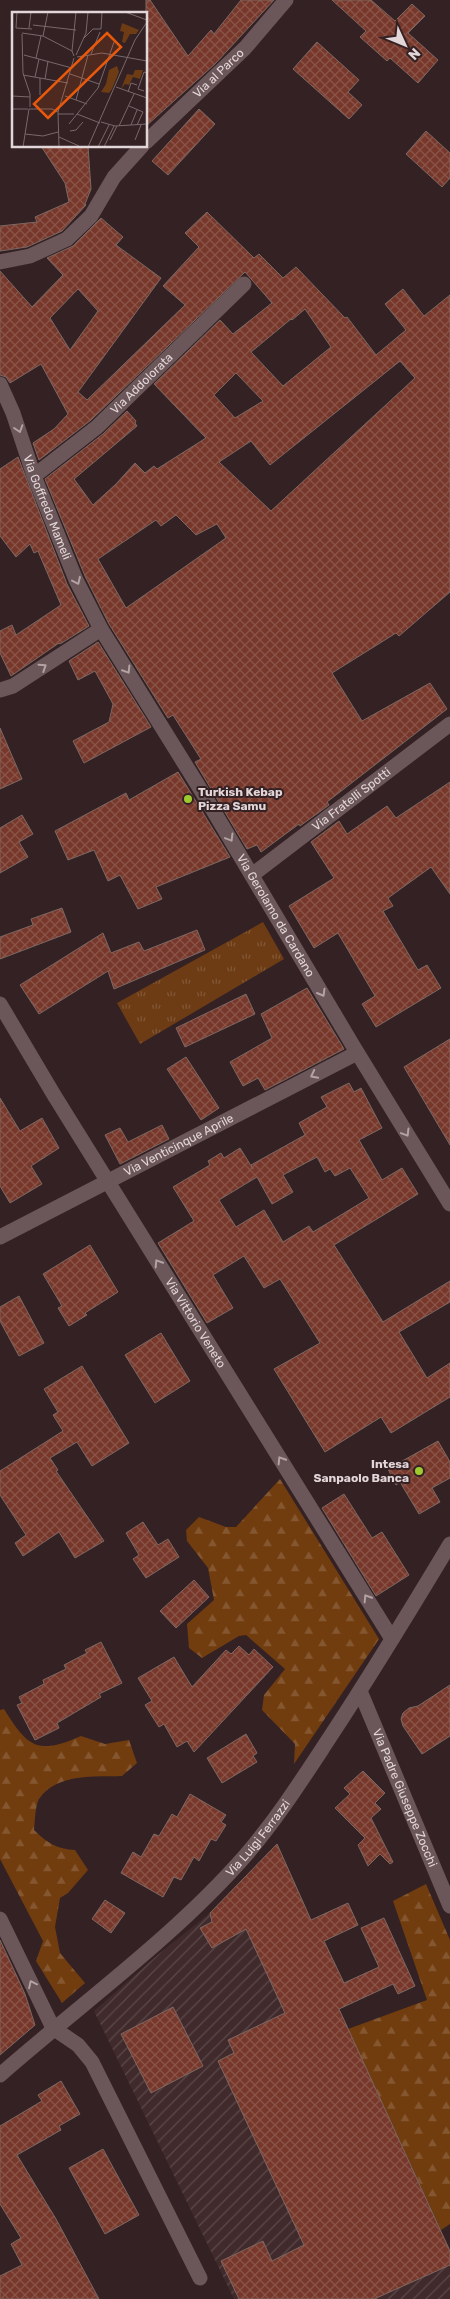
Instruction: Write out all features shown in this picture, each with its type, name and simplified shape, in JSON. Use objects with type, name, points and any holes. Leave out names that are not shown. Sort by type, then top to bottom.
[{"type":"street","name":"Via al Parco","points":[[148,140],[245,48],[286,0]]},
{"type":"street","points":[[0,262],[30,256],[67,239],[90,216],[114,176],[140,148]]},
{"type":"street","name":"Via Addolorata","points":[[34,476],[98,427],[244,284]]},
{"type":"street","name":"Via Goffredo Mameli","points":[[0,384],[13,413],[34,476],[76,580],[101,629]]},
{"type":"street","points":[[0,690],[13,686],[101,629]]},
{"type":"street","name":"Via Gerolamo da Cardano","points":[[101,629],[252,875],[357,1053],[444,1182],[450,1204]]},
{"type":"street","name":"Via Fratelli Spotti","points":[[252,875],[450,724]]},
{"type":"street","name":"Via Vittorio Veneto","points":[[0,1004],[107,1181],[392,1640]]},
{"type":"street","name":"Via Venticinque Aprile","points":[[0,1237],[357,1053]]},
{"type":"street","name":"Via Luigi Ferrazzi","points":[[0,2075],[200,1903],[244,1857],[272,1823],[360,1691],[450,1544]]},
{"type":"street","name":"Via Padre Giuseppe Zocchi","points":[[360,1691],[450,1906]]},
{"type":"street","points":[[0,1919],[53,2028],[78,2045],[92,2062],[200,2278]]},
{"type":"shaded area","points":[[277,1844],[305,1906],[273,1926],[348,2029],[450,2251],[450,2299],[234,2299],[94,2011],[160,1953],[210,1913]]},
{"type":"green space","points":[[263,922],[284,959],[140,1044],[117,1003]]},
{"type":"green space","points":[[280,1479],[379,1639],[294,1764],[295,1744],[262,1710],[264,1695],[285,1669],[246,1635],[239,1636],[202,1658],[189,1648],[187,1624],[214,1600],[208,1568],[187,1541],[186,1530],[199,1517],[226,1527],[236,1527]]},
{"type":"green space","points":[[4,1709],[20,1732],[35,1744],[44,1746],[54,1745],[81,1736],[105,1744],[129,1740],[137,1763],[122,1776],[77,1778],[55,1785],[46,1791],[38,1802],[34,1830],[53,1845],[75,1850],[88,1870],[68,1893],[60,1898],[55,1927],[60,1953],[85,1983],[62,2003],[36,1961],[43,1941],[0,1859],[0,1710]]},
{"type":"green space","points":[[426,1884],[450,1940],[450,2224],[441,2230],[348,2029],[427,2000],[393,1901]]},
{"type":"building","points":[[146,0],[150,0],[188,56],[211,30],[214,34],[241,0],[274,0],[215,64],[148,124],[148,12],[146,12]]},
{"type":"building","points":[[332,0],[371,0],[395,21],[412,4],[425,16],[408,33],[438,60],[418,83],[390,58],[387,61],[360,37],[366,31]]},
{"type":"building","points":[[317,42],[359,80],[348,92],[362,105],[349,119],[293,69]]},
{"type":"building","points":[[199,109],[215,124],[168,175],[152,161]]},
{"type":"building","points":[[426,131],[450,153],[450,178],[442,187],[406,154]]},
{"type":"building","points":[[42,148],[88,148],[91,189],[86,205],[62,231],[27,247],[0,251],[0,226],[37,222],[35,217],[69,202],[65,183]]},
{"type":"building","points":[[207,212],[254,258],[259,254],[283,278],[296,267],[345,318],[347,317],[376,355],[406,330],[385,304],[403,289],[424,316],[450,295],[450,592],[399,636],[396,633],[332,673],[362,721],[430,683],[447,709],[327,802],[329,805],[261,852],[257,845],[247,849],[195,762],[201,759],[173,715],[168,718],[109,624],[85,576],[45,479],[103,434],[127,411],[136,421],[137,426],[74,479],[93,505],[135,463],[145,473],[154,466],[157,469],[206,438],[154,384],[220,320],[233,334],[272,303],[245,272],[91,420],[39,460],[33,443],[54,429],[68,414],[41,364],[10,383],[6,377],[0,375],[0,271],[32,307],[63,275],[47,258],[73,246],[101,218],[123,237],[116,245],[161,278],[78,392],[87,400],[185,305],[163,286],[199,247],[185,233]],"holes":[[[78,289],[98,311],[70,350],[50,318]],[[305,309],[331,347],[283,386],[251,352]],[[400,361],[415,378],[271,511],[219,462],[251,441],[270,465]],[[236,373],[263,401],[235,418],[214,395]],[[176,515],[196,535],[217,524],[226,538],[126,608],[98,559],[156,520],[161,526]]]},
{"type":"building","points":[[18,457],[67,584],[89,626],[59,643],[11,676],[0,653],[0,631],[12,625],[16,635],[61,605],[38,551],[34,553],[30,544],[16,557],[0,536],[0,469]]},
{"type":"building","points":[[98,642],[151,727],[84,763],[73,741],[109,722],[113,704],[95,671],[78,680],[69,661]]},
{"type":"building","points":[[0,728],[22,779],[0,789]]},
{"type":"building","points":[[178,772],[230,857],[156,887],[162,899],[138,909],[120,875],[108,881],[94,850],[68,860],[55,831],[126,793],[129,800]]},
{"type":"building","points":[[450,782],[450,894],[431,867],[388,898],[393,906],[383,911],[418,970],[427,965],[441,988],[376,1027],[362,1004],[375,996],[338,933],[314,948],[289,906],[334,878],[311,842],[339,821],[347,834],[387,806],[396,818]]},
{"type":"building","points":[[22,815],[33,834],[19,842],[28,857],[0,873],[0,828]]},
{"type":"building","points":[[62,908],[71,932],[0,959],[0,937],[33,925],[31,919]]},
{"type":"building","points":[[197,930],[205,950],[114,989],[108,971],[39,1014],[20,985],[103,933],[111,953],[139,942],[144,951]]},
{"type":"building","points":[[307,988],[344,1049],[265,1090],[258,1078],[243,1086],[230,1062],[272,1038],[261,1014]]},
{"type":"building","points":[[246,994],[255,1014],[185,1047],[176,1028]]},
{"type":"building","points":[[450,1039],[450,1145],[404,1067]]},
{"type":"building","points":[[186,1057],[219,1108],[201,1120],[167,1069]]},
{"type":"building","points":[[349,1083],[354,1092],[361,1088],[382,1128],[359,1140],[382,1180],[402,1168],[418,1194],[334,1245],[383,1322],[450,1281],[450,1302],[399,1332],[427,1378],[450,1363],[450,1397],[391,1433],[381,1417],[325,1452],[274,1369],[320,1343],[280,1279],[264,1288],[244,1256],[213,1275],[233,1308],[207,1323],[158,1243],[194,1221],[173,1187],[210,1165],[208,1161],[221,1153],[224,1158],[240,1148],[253,1169],[251,1165],[305,1135],[299,1123],[327,1107],[321,1097]],"holes":[[[317,1157],[325,1172],[330,1169],[335,1176],[350,1168],[369,1198],[313,1232],[309,1226],[283,1242],[264,1210],[236,1227],[219,1200],[257,1177],[272,1204],[293,1192],[283,1175]]]},
{"type":"building","points":[[0,1098],[20,1131],[42,1118],[59,1148],[31,1166],[42,1184],[10,1203],[0,1186]]},
{"type":"building","points":[[162,1125],[169,1139],[120,1164],[105,1135],[120,1128],[128,1142]]},
{"type":"building","points":[[90,1245],[118,1292],[85,1313],[87,1315],[69,1326],[58,1308],[62,1306],[43,1274]]},
{"type":"building","points":[[19,1296],[44,1343],[19,1356],[0,1321],[0,1307]]},
{"type":"building","points":[[161,1333],[190,1381],[155,1403],[125,1355]]},
{"type":"building","points":[[82,1366],[129,1443],[92,1466],[77,1442],[50,1458],[58,1470],[56,1471],[104,1541],[75,1558],[59,1532],[23,1556],[15,1543],[26,1535],[0,1495],[0,1471],[63,1431],[53,1415],[58,1412],[44,1389]]},
{"type":"building","name":"Intesa Sanpaolo Banca","points":[[438,1441],[450,1462],[450,1478],[432,1488],[440,1502],[419,1514],[400,1482],[396,1485],[388,1469]]},
{"type":"building","points":[[344,1494],[372,1538],[382,1532],[409,1575],[376,1596],[322,1508]]},
{"type":"building","points":[[143,1522],[158,1545],[168,1539],[179,1557],[146,1578],[133,1559],[139,1555],[126,1533]]},
{"type":"building","points":[[194,1580],[209,1597],[176,1628],[160,1611]]},
{"type":"building","points":[[101,1642],[122,1683],[99,1694],[101,1697],[57,1723],[59,1728],[35,1740],[17,1705],[22,1703],[19,1697],[44,1684],[43,1680],[66,1669],[64,1665],[87,1653],[85,1650]]},
{"type":"building","points":[[239,1646],[249,1655],[254,1649],[273,1667],[194,1752],[187,1741],[177,1747],[164,1724],[159,1727],[145,1705],[152,1701],[138,1678],[174,1657],[192,1687],[226,1650],[231,1654]]},
{"type":"building","points":[[450,1685],[450,1736],[422,1754],[403,1726],[401,1719],[403,1713],[409,1708],[418,1706]]},
{"type":"building","points":[[246,1734],[257,1753],[253,1756],[257,1762],[222,1783],[207,1758]]},
{"type":"building","points":[[363,1771],[385,1793],[375,1803],[381,1809],[371,1818],[393,1862],[390,1864],[380,1854],[368,1866],[358,1845],[365,1838],[335,1808],[350,1794],[344,1788]]},
{"type":"building","points":[[190,1794],[226,1815],[221,1822],[226,1825],[216,1841],[211,1839],[199,1861],[194,1857],[181,1880],[174,1877],[163,1897],[121,1873],[133,1852],[141,1857],[154,1834],[159,1836],[172,1814],[177,1817]]},
{"type":"building","points":[[277,1844],[311,1920],[348,1903],[358,1925],[324,1941],[344,1983],[379,1967],[361,1928],[384,1918],[415,1986],[398,1994],[393,1984],[339,2009],[450,2251],[450,2265],[374,2299],[239,2299],[221,2261],[263,2241],[272,2261],[304,2245],[218,2061],[234,2053],[228,2040],[285,2013],[246,1929],[212,1948],[200,1928],[212,1922],[210,1913]]},
{"type":"building","points":[[105,1900],[125,1913],[111,1933],[92,1919]]},
{"type":"building","points":[[0,1940],[25,1994],[35,2025],[0,2055]]},
{"type":"building","points":[[173,2007],[203,2066],[151,2093],[121,2034]]},
{"type":"building","points":[[61,2081],[80,2114],[59,2126],[61,2130],[17,2155],[56,2219],[99,2299],[0,2299],[0,2276],[22,2265],[11,2244],[21,2238],[0,2204],[0,2126],[42,2101],[38,2095]]},
{"type":"building","points":[[103,2149],[139,2215],[105,2234],[69,2168]]},
{"type":"place","name":"Turkish Kebap Pizza Samu","points":[[188,799]]},
{"type":"place","name":"Intesa Sanpaolo Banca","points":[[419,1471]]}]
